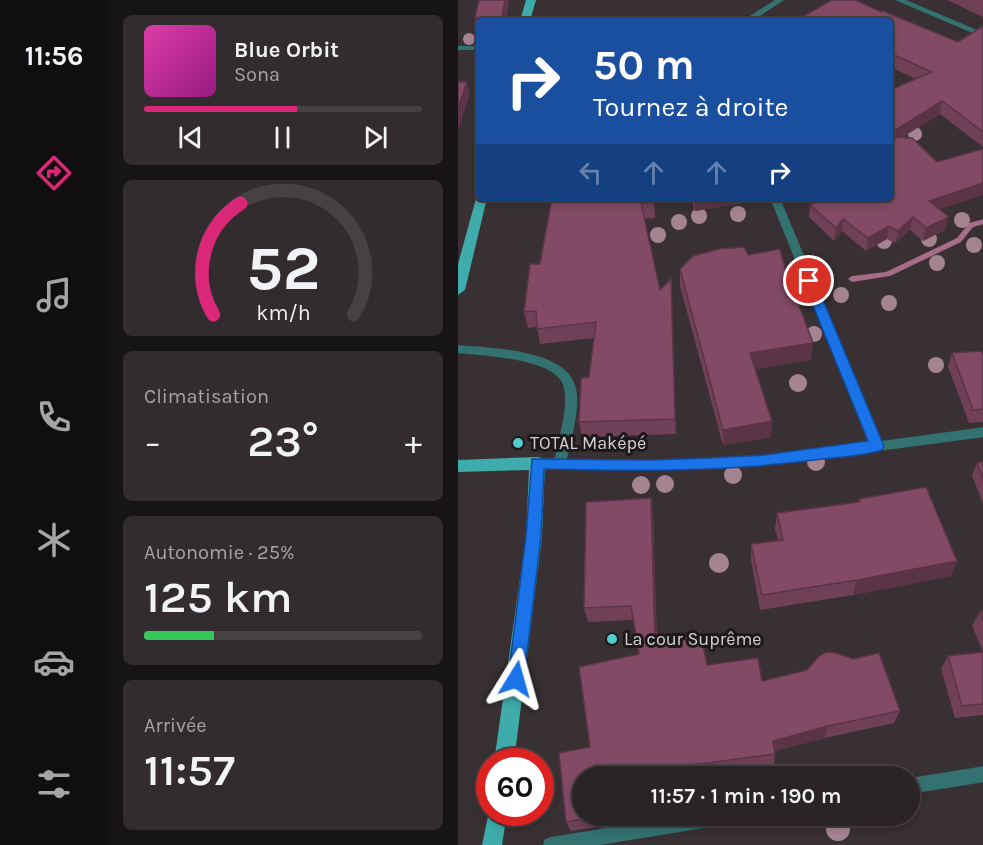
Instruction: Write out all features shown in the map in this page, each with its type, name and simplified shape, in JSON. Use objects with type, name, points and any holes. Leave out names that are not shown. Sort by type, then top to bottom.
[{"type":"main road","points":[[526,18],[531,0]]},
{"type":"main road","points":[[458,290],[479,201]]},
{"type":"main road","points":[[458,466],[537,463],[534,536],[506,748]]},
{"type":"main road","points":[[492,845],[495,826]]},
{"type":"street","points":[[751,18],[780,0]]},
{"type":"street","points":[[899,0],[983,36]]},
{"type":"street","points":[[458,48],[476,48]]},
{"type":"street","points":[[776,201],[877,446]]},
{"type":"street","points":[[458,349],[542,361],[560,371],[570,384],[570,398],[560,464]]},
{"type":"street","points":[[537,463],[650,466],[732,462],[983,432]]},
{"type":"street","points":[[920,784],[983,774]]},
{"type":"street","points":[[551,845],[667,826]]},
{"type":"building","points":[[479,0],[505,0],[502,17],[475,18]]},
{"type":"building","points":[[832,0],[856,0],[958,42],[983,26],[983,132],[942,101],[896,130],[893,128],[893,89],[932,72],[893,54],[893,18],[800,18]]},
{"type":"building","points":[[458,82],[467,82],[458,108]]},
{"type":"building","points":[[893,137],[912,138],[937,162],[983,149],[983,183],[929,201],[949,217],[926,228],[913,217],[898,231],[889,226],[868,238],[843,219],[836,228],[810,205],[819,201],[893,201]]},
{"type":"building","points":[[551,201],[654,201],[641,203],[660,290],[671,279],[675,419],[579,422],[581,378],[589,377],[596,322],[537,329],[536,311],[524,312],[530,264],[540,264]]},
{"type":"building","points":[[744,247],[748,255],[780,249],[791,292],[794,292],[813,343],[750,353],[772,421],[723,430],[680,269],[693,256],[719,249]]},
{"type":"building","points":[[981,351],[983,356],[983,409],[973,410],[952,353]]},
{"type":"building","points":[[983,462],[983,479],[977,463]]},
{"type":"building","points":[[926,487],[957,561],[762,595],[751,544],[783,540],[777,513],[860,502],[859,499]]},
{"type":"building","points":[[651,498],[655,641],[700,632],[707,665],[758,658],[762,681],[807,670],[819,656],[827,652],[853,659],[879,653],[900,711],[828,726],[773,741],[775,754],[692,766],[572,766],[572,821],[566,822],[559,753],[590,747],[579,667],[639,654],[631,606],[584,608],[586,502]]},
{"type":"building","points":[[983,652],[983,704],[962,706],[948,656]]},
{"type":"waterway","points":[[852,279],[887,274],[959,240],[971,225],[984,221]]},
{"type":"place","name":"TOTAL Maképé","points":[[518,443]]},
{"type":"place","name":"La cour Suprême","points":[[612,639]]},
{"type":"route","points":[[516,679],[534,536],[537,463],[650,466],[710,464],[764,460],[877,446],[809,281]]}]
